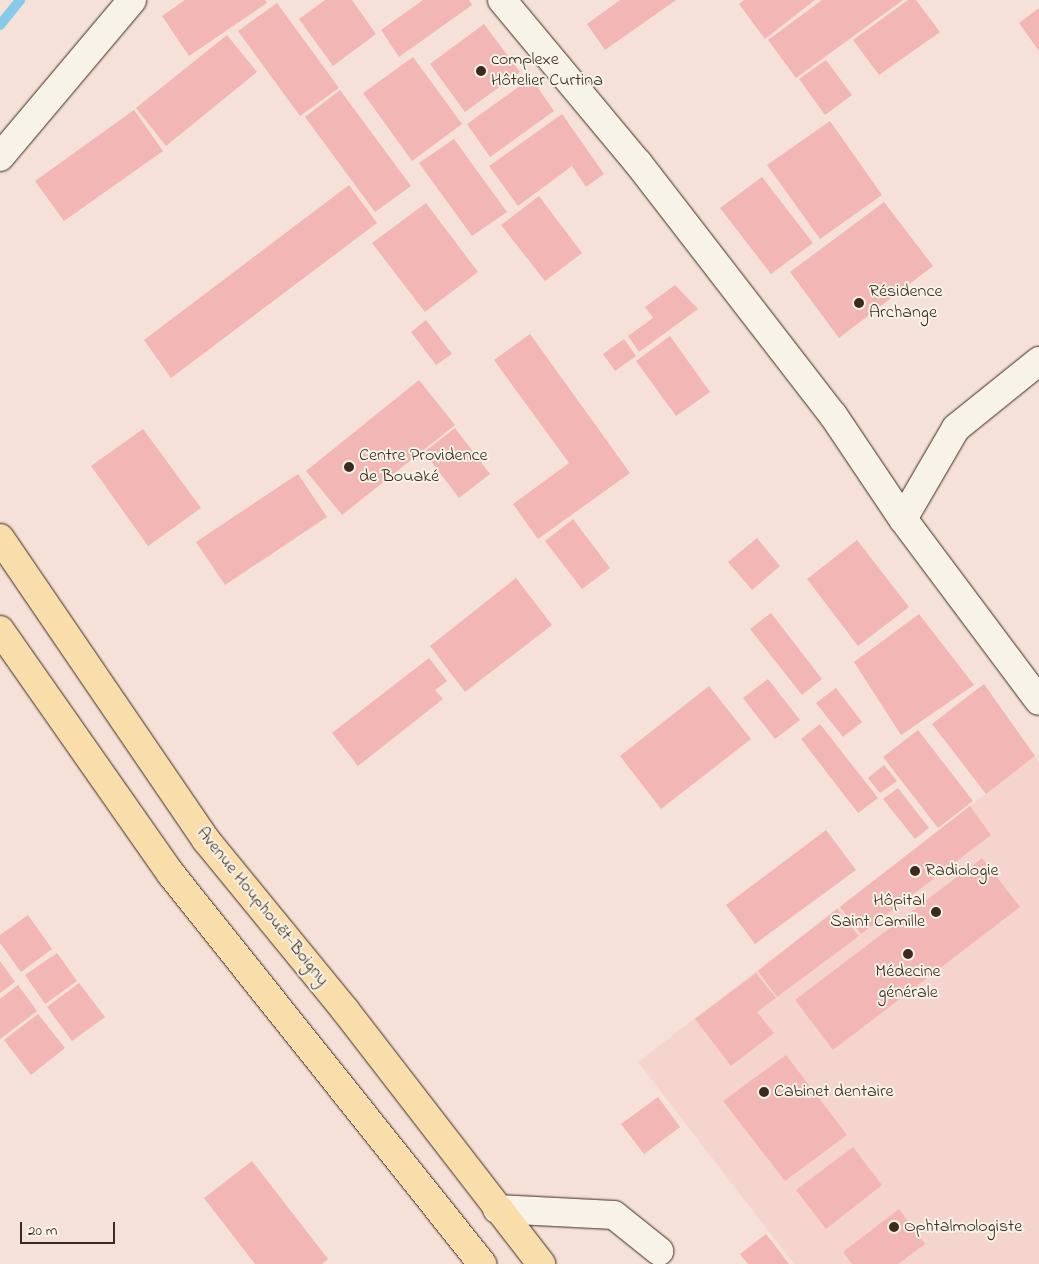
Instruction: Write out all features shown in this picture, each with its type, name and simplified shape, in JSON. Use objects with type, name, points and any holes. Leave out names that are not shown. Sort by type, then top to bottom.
[{"type":"highway","name":"Avenue Houphouët-Boigny","points":[[0,538],[206,840],[345,1010],[540,1264]]},
{"type":"highway","points":[[0,630],[171,874],[481,1264]]},
{"type":"street","points":[[0,157],[132,0]]},
{"type":"street","points":[[502,0],[638,163],[827,407],[903,519],[1039,701]]},
{"type":"street","points":[[903,519],[956,428],[1039,361]]},
{"type":"street","points":[[497,1209],[614,1215],[659,1251]]},
{"type":"shaded area","name":"Hôpital Saint Camille","points":[[1035,756],[1039,762],[1039,1264],[794,1264],[638,1062]]},
{"type":"building","points":[[185,0],[265,0],[267,3],[189,56],[162,16]]},
{"type":"building","points":[[325,0],[352,0],[376,34],[333,66],[299,19]]},
{"type":"building","points":[[423,0],[469,0],[472,5],[399,57],[381,30]]},
{"type":"building","points":[[620,0],[676,0],[605,50],[587,24]]},
{"type":"building","points":[[744,0],[815,0],[765,39],[739,4]]},
{"type":"building","points":[[822,0],[903,0],[796,78],[768,40]]},
{"type":"building","points":[[908,0],[916,0],[940,32],[879,75],[853,40]]},
{"type":"building","points":[[277,3],[339,88],[300,116],[238,31]]},
{"type":"building","points":[[1039,8],[1039,51],[1019,23]]},
{"type":"building","points":[[484,24],[520,72],[465,112],[430,64]]},
{"type":"building","points":[[227,35],[257,72],[166,146],[136,108]]},
{"type":"building","points":[[413,57],[462,124],[412,161],[363,93]]},
{"type":"building","points":[[826,60],[852,95],[825,115],[799,79]]},
{"type":"building","points":[[531,78],[554,111],[490,157],[467,124]]},
{"type":"building","points":[[340,90],[411,186],[375,212],[305,117]]},
{"type":"building","points":[[134,110],[163,151],[64,221],[35,181]]},
{"type":"building","points":[[562,114],[604,174],[586,187],[572,166],[518,206],[489,166]]},
{"type":"building","points":[[830,121],[882,195],[820,239],[767,165]]},
{"type":"building","points":[[454,139],[507,212],[472,236],[419,163]]},
{"type":"building","points":[[762,177],[813,243],[771,274],[720,208]]},
{"type":"building","points":[[349,185],[377,223],[171,378],[144,340]]},
{"type":"building","points":[[539,196],[582,253],[545,281],[501,225]]},
{"type":"building","points":[[884,202],[933,266],[839,338],[790,272]]},
{"type":"building","points":[[426,203],[478,272],[425,312],[372,243]]},
{"type":"building","points":[[675,285],[698,309],[639,352],[628,336],[653,318],[645,307]]},
{"type":"building","points":[[426,320],[452,354],[436,365],[411,332]]},
{"type":"building","points":[[530,334],[630,473],[538,539],[513,504],[569,463],[494,360]]},
{"type":"building","points":[[670,336],[710,392],[676,416],[636,361]]},
{"type":"building","points":[[624,339],[636,356],[615,371],[603,354]]},
{"type":"building","points":[[419,380],[455,425],[342,515],[306,471]]},
{"type":"building","points":[[455,428],[490,474],[459,498],[424,452]]},
{"type":"building","points":[[143,429],[201,508],[148,546],[91,466]]},
{"type":"building","points":[[298,474],[327,517],[225,585],[196,542]]},
{"type":"building","points":[[573,519],[610,568],[582,589],[545,541]]},
{"type":"building","points":[[757,538],[780,566],[752,590],[728,562]]},
{"type":"building","points":[[857,540],[909,607],[858,646],[807,579]]},
{"type":"building","points":[[516,578],[552,625],[465,692],[430,646]]},
{"type":"building","points":[[771,613],[822,679],[802,695],[750,629]]},
{"type":"building","points":[[919,614],[974,685],[901,735],[854,662]]},
{"type":"building","points":[[429,658],[447,681],[435,690],[443,699],[358,766],[332,733]]},
{"type":"building","points":[[768,679],[800,720],[775,739],[743,698]]},
{"type":"building","points":[[984,684],[1035,756],[986,794],[932,724]]},
{"type":"building","points":[[709,686],[751,739],[661,809],[620,756]]},
{"type":"building","points":[[836,688],[862,722],[843,737],[816,703]]},
{"type":"building","points":[[820,724],[878,798],[858,813],[801,739]]},
{"type":"building","points":[[918,730],[973,801],[938,828],[883,757]]},
{"type":"building","points":[[884,765],[897,781],[880,793],[868,778]]},
{"type":"building","points":[[898,788],[929,828],[915,839],[883,799]]},
{"type":"building","name":"Radiologie","points":[[970,806],[991,835],[861,934],[840,907]]},
{"type":"building","points":[[826,830],[856,870],[755,944],[726,905]]},
{"type":"building","name":"Médecine générale","points":[[982,858],[1020,907],[833,1050],[795,1000]]},
{"type":"building","points":[[837,909],[859,936],[777,997],[758,971]]},
{"type":"building","points":[[28,915],[52,949],[21,972],[0,943],[0,935]]},
{"type":"building","points":[[57,953],[77,981],[45,1004],[25,975]]},
{"type":"building","points":[[0,961],[15,982],[0,993]]},
{"type":"building","points":[[756,973],[776,998],[757,1012],[774,1033],[731,1066],[695,1019]]},
{"type":"building","points":[[79,983],[105,1017],[72,1041],[47,1007]]},
{"type":"building","points":[[18,985],[37,1011],[0,1039],[0,999]]},
{"type":"building","points":[[38,1014],[65,1048],[31,1075],[4,1040]]},
{"type":"building","points":[[786,1055],[847,1135],[785,1181],[723,1101]]},
{"type":"building","points":[[658,1097],[680,1127],[644,1154],[621,1124]]},
{"type":"building","points":[[853,1147],[882,1185],[826,1229],[796,1190]]},
{"type":"building","points":[[252,1161],[328,1259],[322,1264],[255,1264],[204,1198]]},
{"type":"building","name":"Ophtalmologiste","points":[[899,1209],[925,1244],[898,1264],[852,1264],[843,1252]]},
{"type":"building","points":[[766,1234],[789,1264],[748,1264],[740,1254]]},
{"type":"waterway","points":[[0,25],[20,0]]},
{"type":"place","name":"complexe Hôtelier Curtina","points":[[481,71]]},
{"type":"place","name":"Résidence Archange","points":[[859,303]]},
{"type":"place","name":"Centre Providence de Bouaké","points":[[349,467]]},
{"type":"place","name":"Radiologie","points":[[915,871]]},
{"type":"place","name":"Hôpital Saint Camille","points":[[936,912]]},
{"type":"place","name":"Médecine générale","points":[[908,954]]},
{"type":"place","name":"Cabinet dentaire","points":[[764,1092]]},
{"type":"place","name":"Ophtalmologiste","points":[[894,1227]]}]
